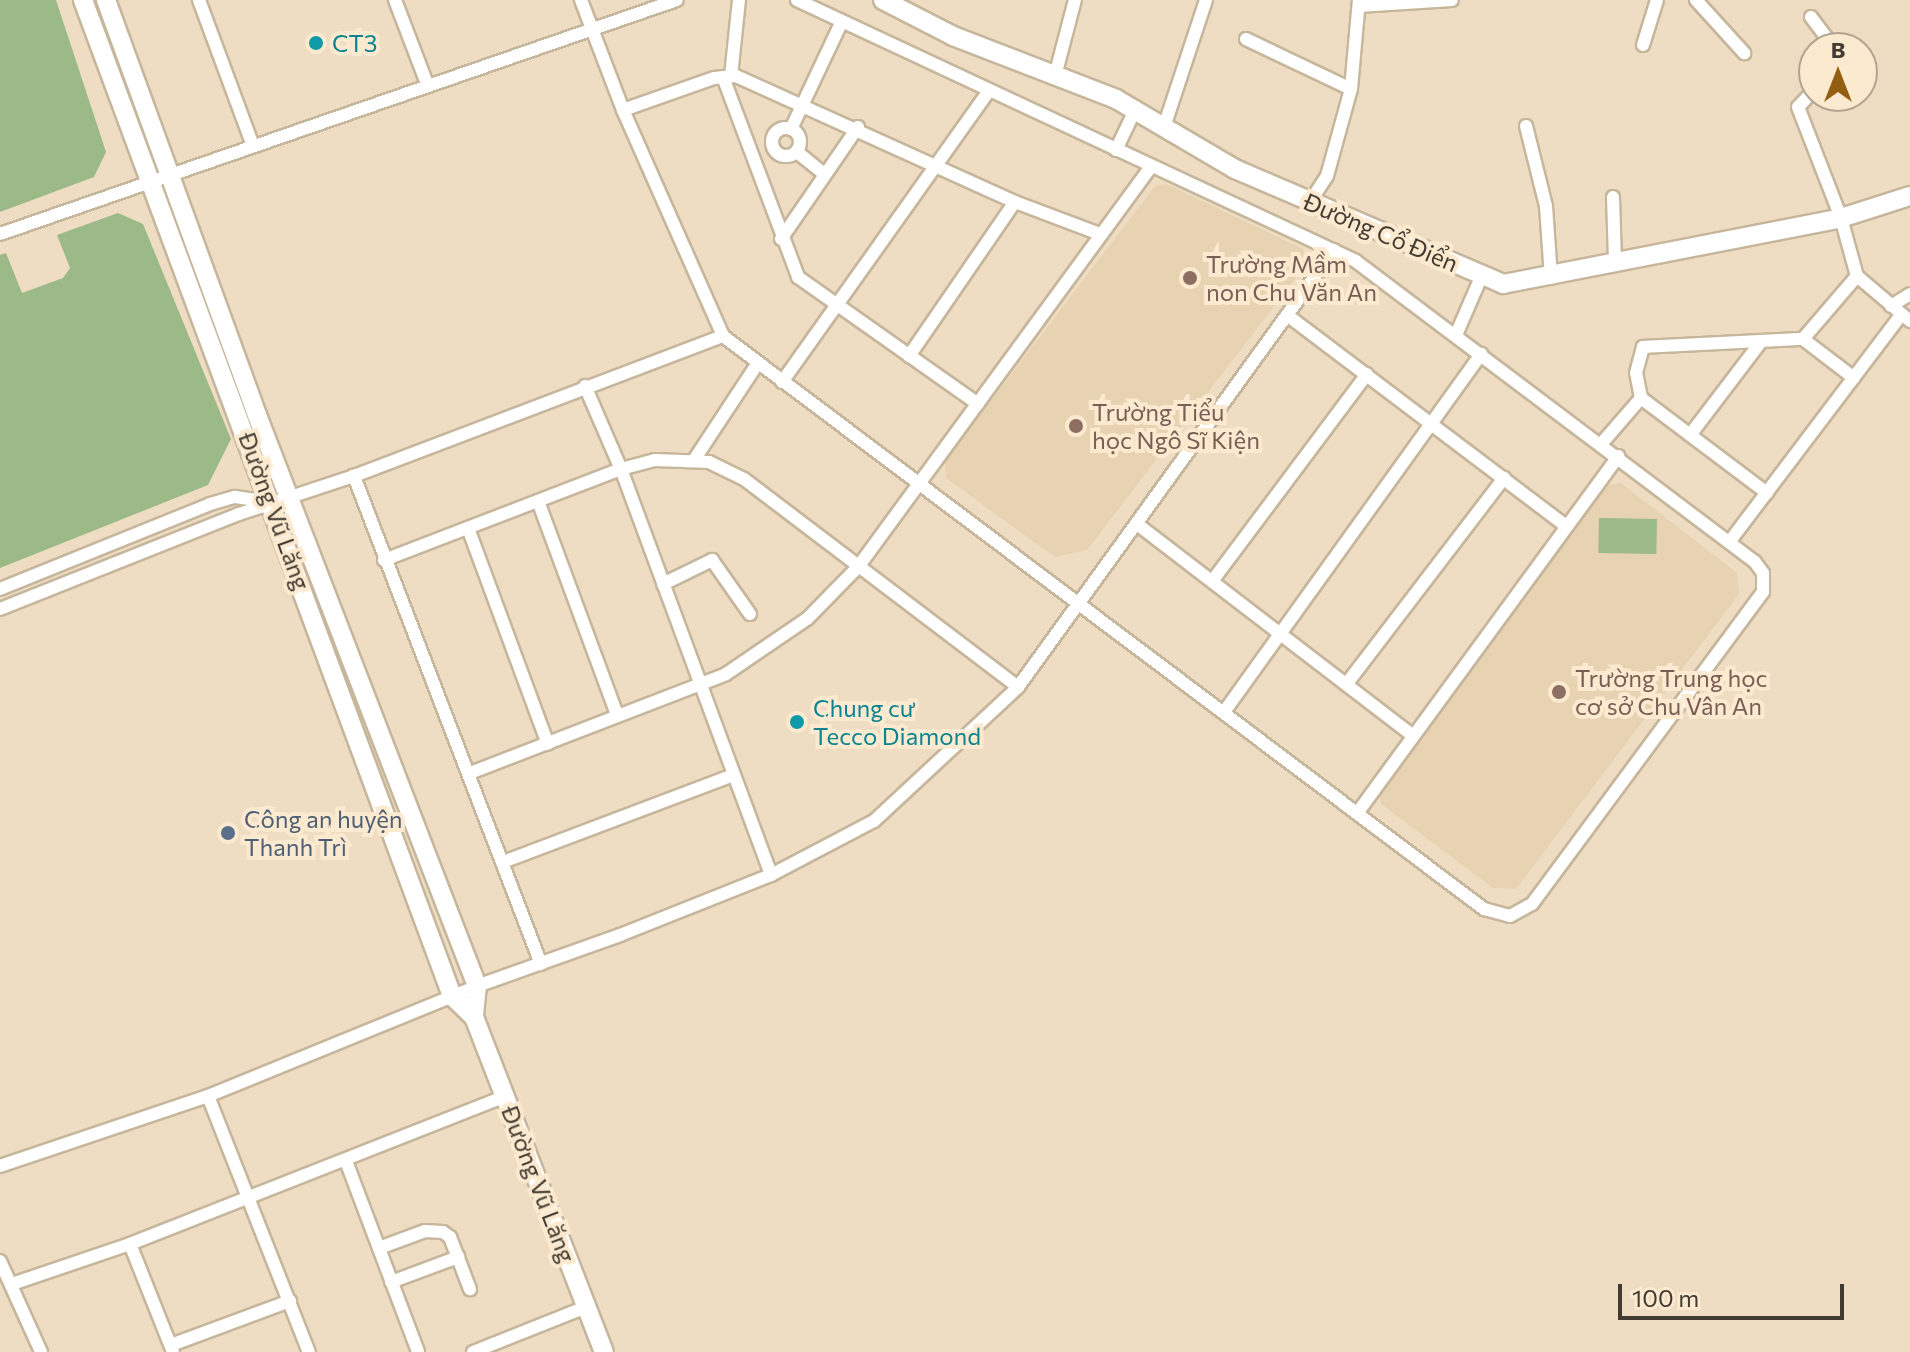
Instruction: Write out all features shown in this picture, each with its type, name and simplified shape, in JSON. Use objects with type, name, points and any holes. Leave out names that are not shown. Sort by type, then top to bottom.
[{"type":"main road","name":"Đường Vũ Lăng","points":[[83,0],[148,183],[281,501],[477,986],[474,1017]]},
{"type":"main road","name":"Đường Vũ Lăng","points":[[106,0],[452,996],[474,1017],[604,1352]]},
{"type":"main road","name":"Đường Cổ Điển","points":[[883,0],[953,36],[1135,110],[1235,169],[1503,284],[1551,278],[1615,262],[1841,218],[1910,196]]},
{"type":"street","points":[[199,0],[253,146]]},
{"type":"street","points":[[395,0],[427,84]]},
{"type":"street","points":[[581,0],[623,110],[723,336],[917,486],[1224,712],[1484,909],[1510,916],[1532,904],[1763,592],[1763,573],[1730,541],[1602,443],[1334,250],[797,0]]},
{"type":"street","points":[[0,234],[591,27],[677,0]]},
{"type":"street","points":[[739,0],[727,76],[750,156],[798,277],[978,404]]},
{"type":"street","points":[[1055,76],[1075,0]]},
{"type":"street","points":[[1164,127],[1206,0]]},
{"type":"street","points":[[1310,202],[1327,176],[1351,89],[1359,3],[1452,0]]},
{"type":"street","points":[[1643,45],[1657,0]]},
{"type":"street","points":[[1696,0],[1744,53]]},
{"type":"street","points":[[1811,17],[1822,32]]},
{"type":"street","points":[[791,129],[842,21]]},
{"type":"street","points":[[1246,39],[1351,89]]},
{"type":"street","points":[[623,110],[727,76],[758,81],[1015,202],[1100,234]]},
{"type":"street","points":[[782,382],[941,165],[989,91]]},
{"type":"street","points":[[1116,150],[1135,110]]},
{"type":"street","points":[[1730,541],[1854,378],[1906,318],[1857,276],[1841,218],[1800,112]]},
{"type":"street","points":[[1526,126],[1546,206],[1551,278]]},
{"type":"street","points":[[781,239],[858,127]]},
{"type":"street","points":[[773,148],[777,131],[791,129]]},
{"type":"street","points":[[773,148],[784,157],[797,152],[801,142],[791,129]]},
{"type":"street","points":[[750,156],[773,148]]},
{"type":"street","points":[[797,152],[825,175]]},
{"type":"street","points":[[470,773],[700,685],[765,652],[808,618],[858,567],[1151,166]]},
{"type":"street","points":[[1613,197],[1615,262]]},
{"type":"street","points":[[909,356],[1015,202]]},
{"type":"street","points":[[0,1166],[208,1096],[477,986],[771,875],[874,821],[1018,687],[1334,250]]},
{"type":"street","points":[[1456,335],[1482,275]]},
{"type":"street","points":[[1803,339],[1857,276]]},
{"type":"street","points":[[1891,306],[1910,294]]},
{"type":"street","points":[[1287,315],[1566,526]]},
{"type":"street","points":[[0,609],[723,336]]},
{"type":"street","points":[[1767,493],[1641,398],[1636,373],[1643,347],[1649,343],[1760,343],[1803,339],[1854,378]]},
{"type":"street","points":[[1690,435],[1760,343]]},
{"type":"street","points":[[1224,712],[1481,354]]},
{"type":"street","points":[[694,460],[758,363]]},
{"type":"street","points":[[1213,580],[1367,374]]},
{"type":"street","points":[[585,386],[621,469],[771,875]]},
{"type":"street","points":[[1602,443],[1641,398]]},
{"type":"street","points":[[1358,812],[1411,734],[1619,456]]},
{"type":"street","points":[[384,560],[621,469],[655,460],[694,460],[744,479],[1018,687]]},
{"type":"street","points":[[354,476],[541,964]]},
{"type":"street","points":[[1348,682],[1504,478]]},
{"type":"street","points":[[16,603],[4,588],[210,504],[235,497],[281,501]]},
{"type":"street","points":[[538,501],[617,715]]},
{"type":"street","points":[[1137,524],[1348,682],[1411,734]]},
{"type":"street","points":[[468,528],[548,744]]},
{"type":"street","points":[[663,584],[712,560],[750,614]]},
{"type":"street","points":[[503,862],[733,775]]},
{"type":"street","points":[[208,1096],[309,1352]]},
{"type":"street","points":[[12,1284],[130,1244],[506,1096]]},
{"type":"street","points":[[346,1161],[418,1352]]},
{"type":"street","points":[[379,1248],[434,1230],[450,1237],[470,1289]]},
{"type":"street","points":[[130,1244],[172,1349],[290,1301]]},
{"type":"street","points":[[391,1282],[458,1257]]},
{"type":"street","points":[[0,1261],[41,1352]]},
{"type":"street","points":[[473,1352],[586,1307]]},
{"type":"shaded area","points":[[1166,184],[1303,249],[1307,263],[1087,550],[1055,557],[946,478],[945,461],[1155,186]]},
{"type":"shaded area","name":"Trường Trung học cơ sở Chu Vân An","points":[[1621,483],[1737,573],[1739,594],[1516,889],[1493,888],[1381,804],[1379,791],[1608,485]]},
{"type":"green space","points":[[0,0],[56,0],[106,152],[94,177],[0,212]]},
{"type":"green space","points":[[118,213],[143,224],[231,439],[208,485],[0,568],[0,255],[6,253],[22,293],[63,278],[70,268],[57,235]]},
{"type":"green space","points":[[1599,518],[1657,519],[1656,554],[1598,553]]},
{"type":"place","name":"CT3","points":[[316,43]]},
{"type":"place","name":"Trường Mầm non Chu Văn An","points":[[1190,278]]},
{"type":"place","name":"Trường Tiểu học Ngô Sĩ Kiện","points":[[1076,426]]},
{"type":"place","name":"Trường Trung học cơ sở Chu Vân An","points":[[1559,692]]},
{"type":"place","name":"Chung cư Tecco Diamond","points":[[797,722]]},
{"type":"place","name":"Công an huyện Thanh Trì","points":[[228,833]]}]
